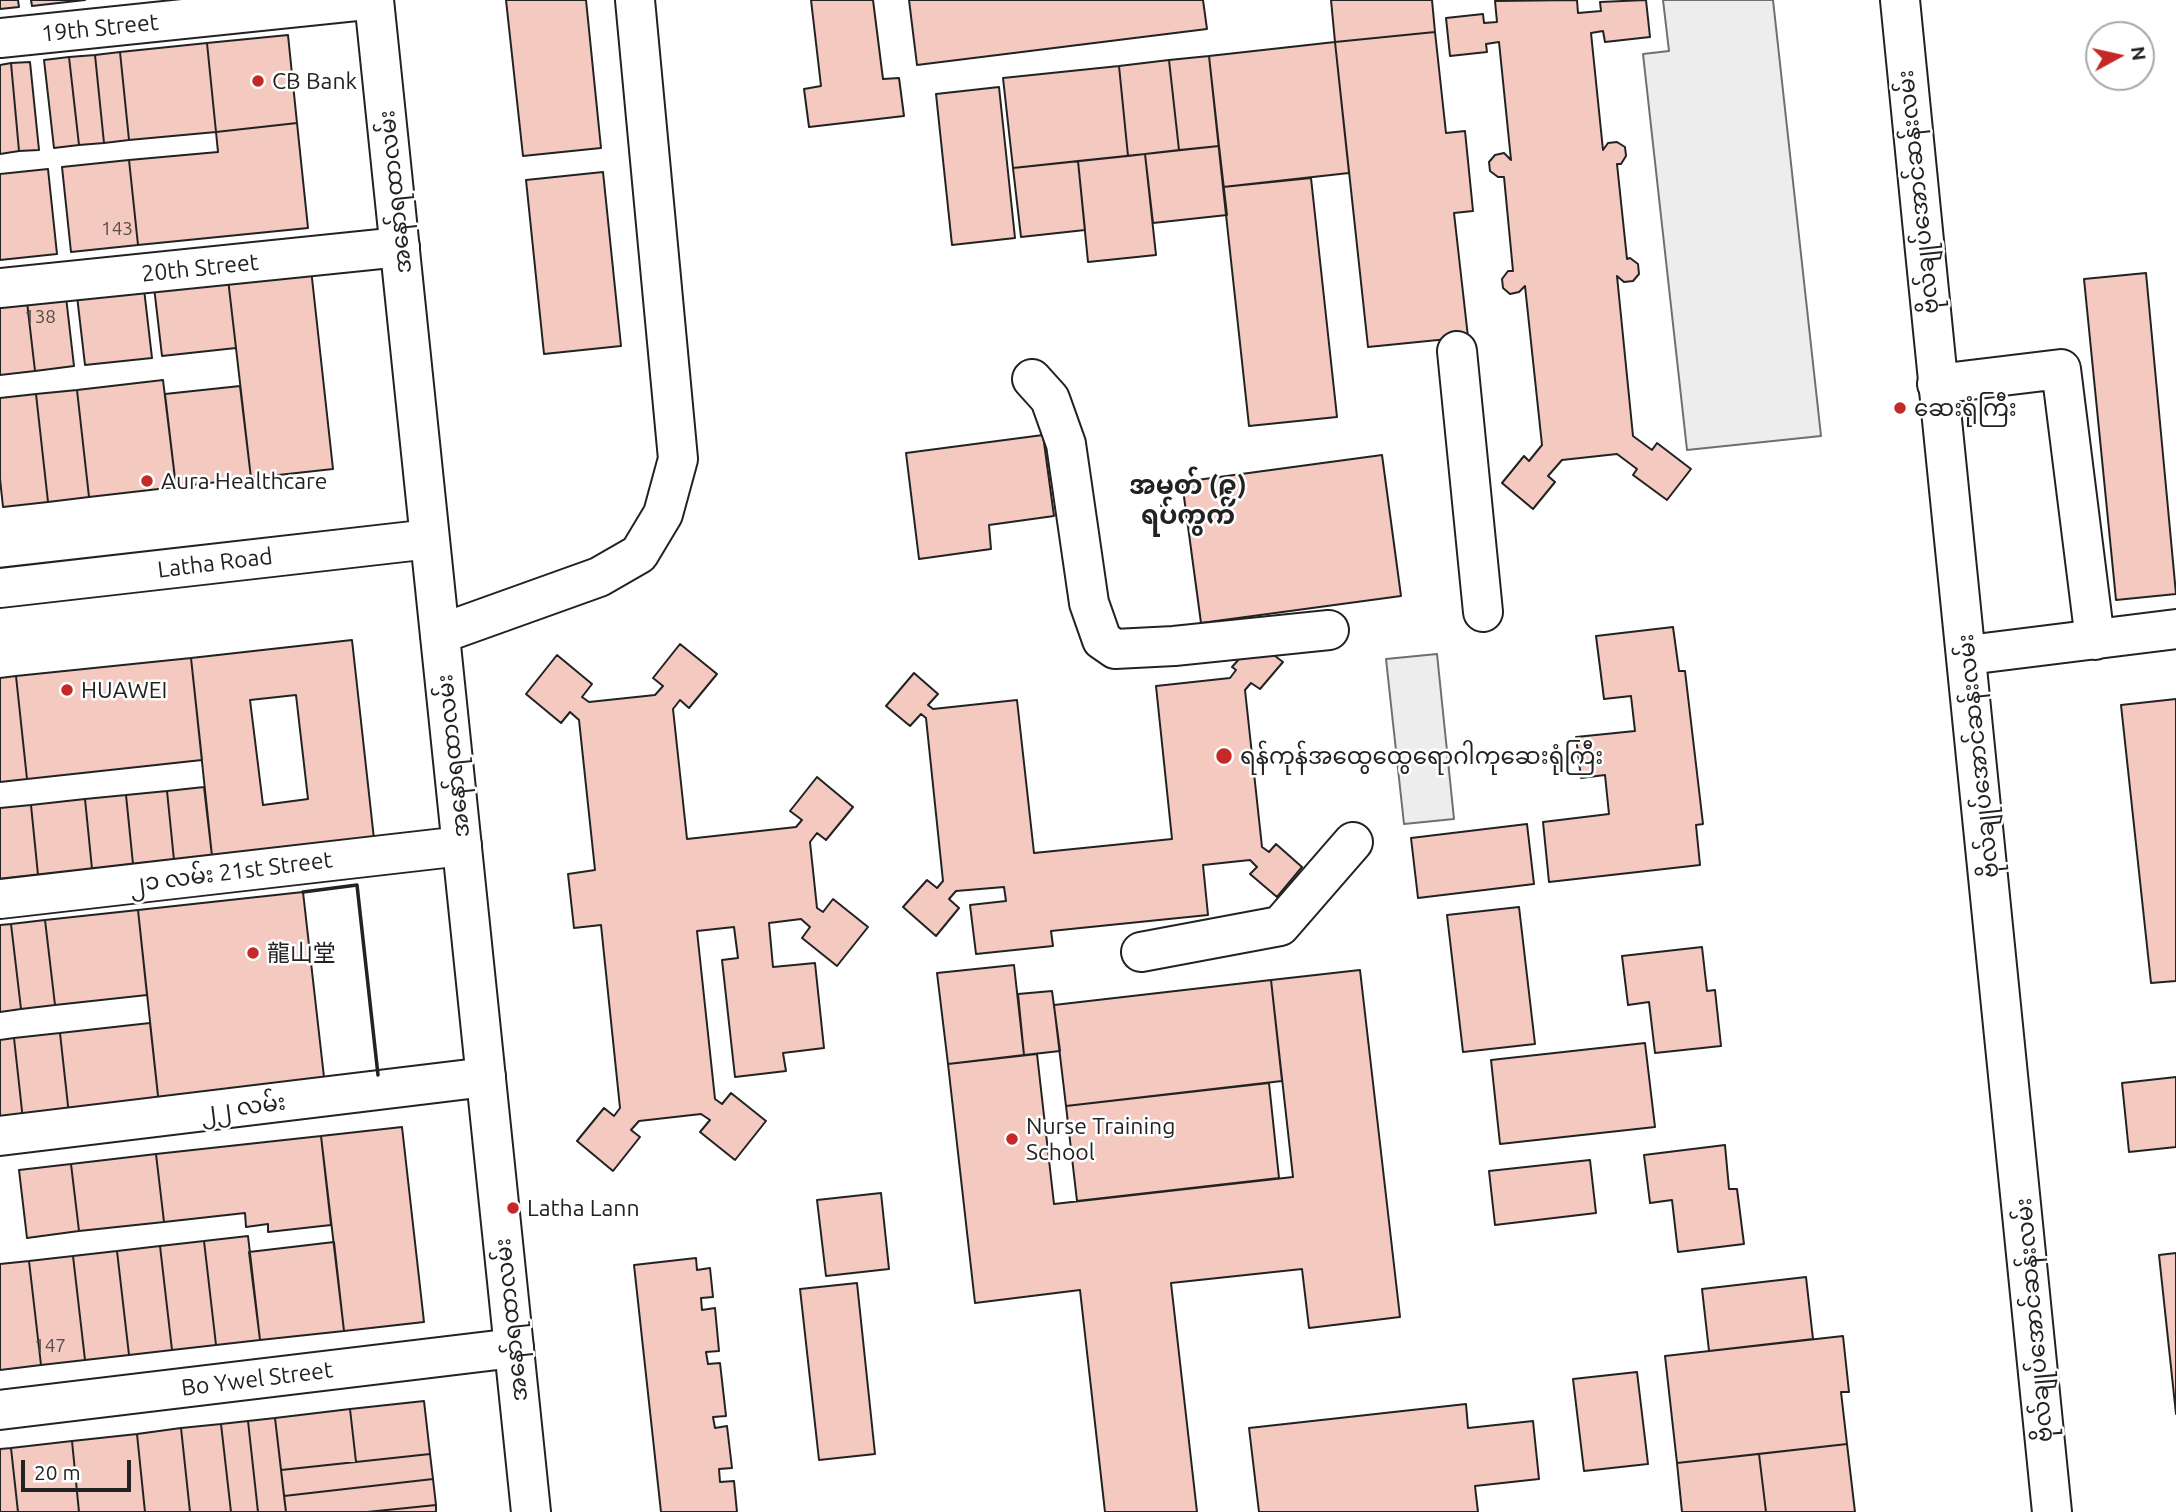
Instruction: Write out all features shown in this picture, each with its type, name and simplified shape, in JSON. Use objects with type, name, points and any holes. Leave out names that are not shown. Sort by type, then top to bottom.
[{"type":"main road","name":"19th Street","points":[[0,38],[366,0]]},
{"type":"main road","name":"အနော်ရထာလမ်း","points":[[374,0],[531,1512]]},
{"type":"main road","points":[[440,634],[599,577],[639,554],[663,514],[678,459],[635,0]]},
{"type":"main road","name":"ဗိုလ်ချုပ်အောင်ဆန်းလမ်း","points":[[1900,0],[1937,384],[1968,655],[2027,1234],[2052,1512]]},
{"type":"main road","name":"20th Street","points":[[0,288],[400,247]]},
{"type":"main road","points":[[1457,351],[1483,612]]},
{"type":"main road","points":[[1937,384],[2061,369],[2095,640]]},
{"type":"main road","points":[[1032,379],[1049,399],[1066,444],[1089,603],[1102,640],[1115,649],[1127,649],[1329,630]]},
{"type":"main road","name":"Latha Road","points":[[0,588],[430,539]]},
{"type":"main road","points":[[1968,655],[2176,629]]},
{"type":"main road","points":[[1141,953],[1280,926],[1353,842]]},
{"type":"main road","name":"၂၁ လမ်း 21st Street","points":[[0,899],[462,846]]},
{"type":"main road","name":"၂၂ လမ်း","points":[[0,1136],[486,1077]]},
{"type":"main road","name":"Bo Ywel Street","points":[[0,1410],[514,1348]]},
{"type":"shaded area","points":[[1663,0],[1773,0],[1821,436],[1687,450],[1643,54],[1669,51]]},
{"type":"shaded area","points":[[1437,654],[1454,819],[1404,824],[1386,659]]},
{"type":"building","points":[[0,0],[18,0],[19,7],[0,9]]},
{"type":"building","points":[[31,0],[85,0],[32,6]]},
{"type":"building","points":[[506,0],[586,0],[601,148],[523,156]]},
{"type":"building","points":[[811,0],[873,0],[883,79],[899,78],[904,116],[809,127],[804,89],[821,86]]},
{"type":"building","points":[[909,0],[1203,0],[1207,29],[917,65]]},
{"type":"building","points":[[1331,0],[1432,0],[1435,32],[1335,42]]},
{"type":"building","points":[[1577,0],[1578,13],[1601,11],[1600,2],[1646,0],[1650,37],[1605,42],[1603,31],[1591,33],[1603,150],[1608,143],[1617,142],[1625,147],[1626,156],[1621,164],[1617,164],[1627,259],[1630,258],[1638,264],[1639,274],[1633,281],[1624,282],[1617,276],[1633,436],[1652,450],[1657,443],[1691,469],[1667,500],[1633,475],[1637,469],[1617,454],[1562,460],[1548,476],[1555,482],[1533,509],[1502,483],[1524,456],[1529,461],[1542,445],[1525,286],[1519,292],[1510,294],[1503,288],[1502,279],[1508,271],[1513,271],[1504,177],[1498,177],[1490,171],[1489,162],[1495,155],[1504,153],[1511,160],[1499,42],[1486,44],[1487,52],[1450,56],[1446,18],[1483,14],[1484,23],[1497,22],[1495,1]]},
{"type":"building","points":[[1435,32],[1446,133],[1465,131],[1473,211],[1454,213],[1468,337],[1368,347],[1335,42]]},
{"type":"building","points":[[288,35],[297,123],[216,132],[207,43]]},
{"type":"building","points":[[1335,42],[1349,173],[1223,187],[1209,56]]},
{"type":"building","points":[[207,43],[216,132],[129,140],[120,52]]},
{"type":"building","points":[[120,52],[129,140],[104,143],[95,55]]},
{"type":"building","points":[[95,55],[104,143],[79,145],[69,57]]},
{"type":"building","points":[[1209,56],[1219,146],[1179,150],[1169,60]]},
{"type":"building","points":[[69,57],[79,145],[54,148],[44,60]]},
{"type":"building","points":[[1169,60],[1179,150],[1128,156],[1119,66]]},
{"type":"building","points":[[30,62],[39,150],[19,151],[11,63]]},
{"type":"building","points":[[11,63],[19,151],[0,154],[0,65]]},
{"type":"building","points":[[1119,66],[1128,156],[1013,168],[1003,78]]},
{"type":"building","points":[[999,87],[1015,238],[952,245],[936,94]]},
{"type":"building","points":[[297,123],[308,228],[138,245],[129,160],[218,152],[216,132]]},
{"type":"building","points":[[1219,146],[1227,215],[1153,223],[1145,154]]},
{"type":"building","points":[[1145,154],[1156,255],[1088,262],[1078,161]]},
{"type":"building","points":[[129,160],[138,245],[71,252],[62,167]]},
{"type":"building","points":[[1078,161],[1085,230],[1021,237],[1013,168]]},
{"type":"building","points":[[48,169],[57,254],[0,260],[0,174]]},
{"type":"building","points":[[603,172],[621,346],[544,354],[526,180]]},
{"type":"building","points":[[1311,178],[1337,417],[1249,426],[1223,187]]},
{"type":"building","points":[[311,269],[333,469],[251,478],[228,279]]},
{"type":"building","points":[[2146,273],[2176,594],[2116,600],[2084,279]]},
{"type":"building","points":[[228,279],[236,348],[162,356],[154,287]]},
{"type":"building","points":[[144,289],[152,358],[85,365],[77,296]]},
{"type":"building","points":[[66,297],[74,366],[35,371],[27,302]]},
{"type":"building","points":[[27,302],[35,371],[0,375],[0,305]]},
{"type":"building","points":[[163,380],[176,487],[89,497],[77,390]]},
{"type":"building","points":[[240,386],[251,478],[176,487],[165,394]]},
{"type":"building","points":[[77,390],[89,497],[48,502],[36,394]]},
{"type":"building","points":[[36,394],[48,502],[3,507],[0,479],[0,398]]},
{"type":"building","points":[[1043,435],[1054,516],[989,525],[991,549],[919,559],[906,453]]},
{"type":"building","points":[[1382,455],[1401,596],[1201,623],[1182,482]]},
{"type":"building","points":[[1673,627],[1679,671],[1685,671],[1703,824],[1696,825],[1700,865],[1549,882],[1543,822],[1609,814],[1605,775],[1581,778],[1576,737],[1635,731],[1631,696],[1604,699],[1596,636]]},
{"type":"building","points":[[352,640],[374,839],[212,856],[191,658]],"holes":[[[296,695],[308,799],[263,805],[250,700]]]},
{"type":"building","points":[[1255,641],[1283,662],[1260,689],[1251,683],[1245,690],[1262,847],[1269,852],[1276,844],[1302,867],[1277,897],[1250,874],[1257,867],[1250,860],[1203,865],[1208,915],[1051,931],[1053,946],[976,954],[970,905],[1006,901],[1004,887],[956,891],[949,899],[959,908],[936,936],[903,907],[927,880],[937,888],[943,881],[926,718],[921,714],[910,726],[886,706],[914,673],[938,694],[928,705],[933,709],[1017,700],[1034,853],[1172,839],[1156,686],[1230,678],[1236,670],[1232,667]]},
{"type":"building","points":[[680,644],[717,674],[689,708],[680,700],[673,709],[687,839],[796,827],[802,820],[790,811],[817,777],[853,807],[826,840],[817,833],[810,842],[817,908],[823,912],[833,899],[868,927],[837,966],[802,938],[810,927],[801,919],[769,923],[773,967],[815,963],[824,1048],[783,1053],[786,1071],[735,1077],[722,960],[738,958],[734,927],[697,931],[715,1099],[722,1104],[731,1093],[766,1121],[735,1160],[700,1132],[710,1120],[701,1114],[639,1121],[631,1130],[640,1137],[613,1171],[577,1141],[604,1108],[614,1116],[620,1108],[601,925],[574,928],[568,874],[595,870],[579,720],[570,712],[561,723],[526,694],[557,655],[592,684],[582,697],[589,702],[655,695],[663,686],[653,678]]},
{"type":"building","points":[[191,658],[202,760],[27,779],[16,676]]},
{"type":"building","points":[[16,676],[27,779],[0,782],[0,678]]},
{"type":"building","points":[[2176,699],[2176,981],[2151,983],[2121,705]]},
{"type":"building","points":[[204,787],[212,856],[174,860],[167,791]]},
{"type":"building","points":[[167,791],[174,860],[133,864],[126,795]]},
{"type":"building","points":[[126,795],[133,864],[92,869],[85,799]]},
{"type":"building","points":[[85,799],[92,869],[38,875],[31,805]]},
{"type":"building","points":[[31,805],[38,875],[0,879],[0,808]]},
{"type":"building","points":[[1527,824],[1534,884],[1418,898],[1411,838]]},
{"type":"building","name":"龍山堂","points":[[303,892],[325,1086],[159,1105],[138,910]]},
{"type":"building","points":[[1519,907],[1535,1044],[1463,1052],[1447,915]]},
{"type":"building","points":[[138,910],[147,995],[55,1005],[45,920]]},
{"type":"building","points":[[45,920],[55,1005],[21,1009],[11,924]]},
{"type":"building","points":[[11,924],[21,1009],[0,1012],[0,925]]},
{"type":"building","points":[[1702,947],[1707,991],[1715,990],[1721,1046],[1655,1053],[1649,1002],[1628,1005],[1622,956]]},
{"type":"building","points":[[1014,965],[1024,1055],[948,1064],[937,973]]},
{"type":"building","points":[[1360,970],[1400,1317],[1309,1328],[1302,1269],[1171,1283],[1197,1512],[1105,1512],[1080,1290],[975,1303],[948,1064],[1037,1054],[1054,1204],[1293,1177],[1271,980]]},
{"type":"building","points":[[1271,980],[1282,1081],[1066,1106],[1054,1005]]},
{"type":"building","points":[[1052,991],[1060,1051],[1024,1055],[1018,994]]},
{"type":"building","points":[[150,1023],[159,1105],[69,1115],[60,1033]]},
{"type":"building","points":[[60,1033],[69,1115],[23,1120],[14,1038]]},
{"type":"building","points":[[14,1038],[23,1120],[0,1122],[0,1040]]},
{"type":"building","points":[[1645,1043],[1655,1127],[1500,1144],[1491,1060]]},
{"type":"building","points":[[2176,1077],[2176,1147],[2129,1152],[2122,1083]]},
{"type":"building","points":[[1269,1083],[1279,1178],[1077,1201],[1066,1106]]},
{"type":"building","points":[[402,1127],[424,1322],[344,1331],[321,1136]]},
{"type":"building","points":[[321,1136],[331,1225],[268,1232],[268,1224],[246,1227],[245,1213],[164,1222],[156,1154]]},
{"type":"building","points":[[1725,1145],[1729,1189],[1737,1189],[1744,1244],[1678,1252],[1672,1200],[1650,1203],[1644,1155]]},
{"type":"building","points":[[156,1154],[164,1222],[79,1231],[71,1164]]},
{"type":"building","points":[[1590,1160],[1596,1213],[1495,1225],[1489,1171]]},
{"type":"building","points":[[71,1164],[79,1231],[27,1238],[19,1170]]},
{"type":"building","points":[[881,1193],[889,1269],[826,1276],[817,1200]]},
{"type":"building","points":[[248,1236],[260,1340],[216,1345],[204,1241]]},
{"type":"building","points":[[204,1241],[216,1345],[172,1350],[160,1246]]},
{"type":"building","points":[[334,1242],[344,1331],[260,1340],[249,1252]]},
{"type":"building","points":[[160,1246],[172,1350],[129,1355],[117,1251]]},
{"type":"building","points":[[117,1251],[129,1355],[85,1360],[73,1256]]},
{"type":"building","points":[[2176,1253],[2176,1414],[2159,1255]]},
{"type":"building","points":[[73,1256],[85,1360],[41,1365],[29,1261]]},
{"type":"building","points":[[696,1258],[697,1270],[710,1268],[713,1297],[701,1298],[702,1310],[715,1308],[719,1351],[706,1352],[708,1364],[720,1363],[726,1416],[713,1417],[715,1428],[727,1426],[732,1468],[719,1469],[720,1482],[734,1481],[737,1512],[661,1512],[634,1265]]},
{"type":"building","points":[[29,1261],[41,1365],[0,1370],[0,1264]]},
{"type":"building","points":[[1806,1277],[1813,1339],[1709,1351],[1702,1289]]},
{"type":"building","points":[[857,1283],[875,1454],[819,1460],[800,1289]]},
{"type":"building","points":[[1843,1336],[1849,1392],[1841,1392],[1847,1444],[1677,1463],[1665,1356]]},
{"type":"building","points":[[1637,1372],[1648,1464],[1584,1471],[1573,1379]]},
{"type":"building","points":[[424,1401],[430,1454],[356,1462],[350,1409]]},
{"type":"building","points":[[1466,1404],[1468,1428],[1533,1421],[1539,1479],[1475,1486],[1478,1512],[1259,1512],[1249,1428]]},
{"type":"building","points":[[350,1409],[356,1462],[281,1470],[275,1418]]},
{"type":"building","points":[[275,1418],[286,1512],[258,1512],[248,1421]]},
{"type":"building","points":[[248,1421],[258,1512],[231,1512],[221,1424]]},
{"type":"building","points":[[221,1424],[231,1512],[190,1512],[181,1428]]},
{"type":"building","points":[[181,1428],[190,1512],[145,1512],[137,1434]]},
{"type":"building","points":[[137,1434],[145,1512],[79,1512],[72,1441]]},
{"type":"building","points":[[72,1441],[79,1512],[18,1512],[11,1448]]},
{"type":"building","points":[[1847,1444],[1855,1512],[1766,1512],[1759,1454]]},
{"type":"building","points":[[11,1448],[18,1512],[0,1512],[0,1449]]},
{"type":"building","points":[[430,1454],[433,1479],[284,1496],[281,1470]]},
{"type":"building","points":[[1759,1454],[1766,1512],[1682,1512],[1677,1463]]},
{"type":"building","points":[[433,1479],[436,1505],[367,1512],[286,1512],[284,1496]]},
{"type":"building","points":[[436,1505],[436,1512],[367,1512]]},
{"type":"wall","points":[[303,892],[357,885],[378,1075]]},
{"type":"place","name":"CB Bank","points":[[258,81]]},
{"type":"place","name":"ဆေးရုံကြီး","points":[[1900,408]]},
{"type":"place","name":"Aura Healthcare","points":[[147,481]]},
{"type":"place","name":"HUAWEI","points":[[67,690]]},
{"type":"place","name":"ရန်ကုန်အထွေထွေရောဂါကုဆေးရုံကြီး","points":[[1224,756]]},
{"type":"place","name":"龍山堂","points":[[253,953]]},
{"type":"place","name":"Nurse Training School","points":[[1012,1139]]},
{"type":"place","name":"Latha Lann","points":[[513,1208]]},
{"type":"district","name":"အမှတ် (၉) ရပ်ကွက်","points":[[1188,500]]}]
